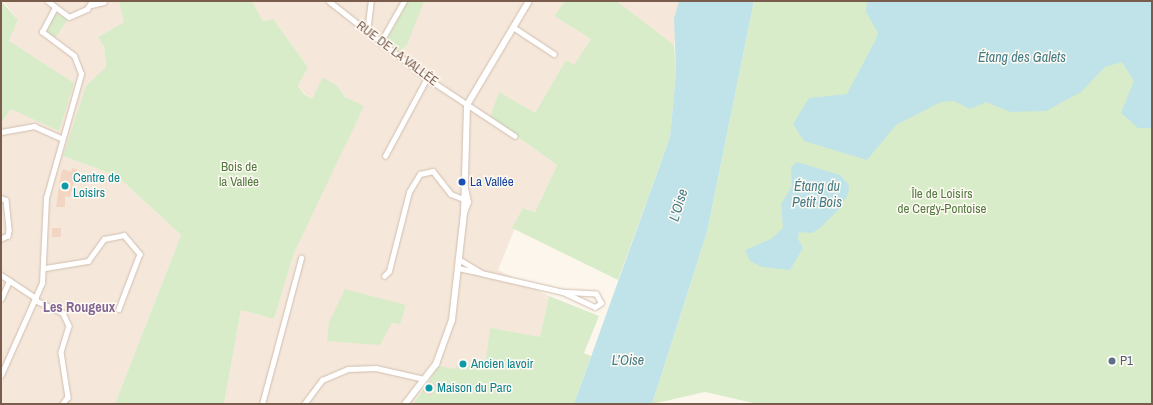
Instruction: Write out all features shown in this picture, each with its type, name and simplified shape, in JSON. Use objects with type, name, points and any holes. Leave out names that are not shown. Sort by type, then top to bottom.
[{"type":"street","points":[[48,1],[54,9],[72,16],[91,3],[104,2]]},
{"type":"street","name":"RUE DE LA VALLÉE","points":[[328,1],[380,43],[427,78],[514,136]]},
{"type":"street","points":[[367,32],[371,1]]},
{"type":"street","points":[[380,43],[404,1]]},
{"type":"street","points":[[406,404],[436,364],[451,325],[464,213],[468,202],[465,188],[466,104],[529,1]]},
{"type":"street","points":[[1,375],[36,299],[44,268],[44,205],[61,138],[80,78],[81,70],[74,56],[42,32],[54,9]]},
{"type":"street","points":[[513,26],[554,54]]},
{"type":"street","points":[[385,156],[427,78]]},
{"type":"street","points":[[1,132],[34,126],[61,138]]},
{"type":"street","points":[[384,276],[389,271],[409,192],[420,174],[429,170],[436,173],[451,194],[461,198]]},
{"type":"street","points":[[464,213],[461,198],[465,188]]},
{"type":"street","points":[[1,198],[6,200],[9,230],[6,237],[1,239]]},
{"type":"street","points":[[44,268],[88,260],[105,238],[124,235],[140,254],[119,309]]},
{"type":"street","points":[[262,404],[301,258]]},
{"type":"street","points":[[459,260],[481,273]]},
{"type":"street","points":[[458,268],[563,292],[596,294],[601,303],[595,307],[563,292]]},
{"type":"street","points":[[1,275],[36,299],[63,313],[70,327],[61,352],[68,396],[63,404]]},
{"type":"street","points":[[1,299],[9,281]]},
{"type":"street","points":[[304,404],[322,380],[348,369],[376,368],[424,379]]},
{"type":"shaded area","points":[[3,1],[119,1],[124,15],[124,22],[98,37],[104,47],[106,68],[63,156],[117,176],[181,235],[115,404],[1,404],[1,123],[11,109],[9,41],[18,20]]},
{"type":"shaded area","points":[[252,1],[565,1],[554,16],[591,39],[574,66],[566,61],[535,113],[492,104],[496,106],[490,117],[557,165],[535,212],[523,208],[498,270],[549,296],[540,337],[489,343],[485,367],[469,365],[467,369],[455,369],[428,378],[413,404],[224,404],[241,310],[274,319],[294,253],[322,189],[348,99],[324,77],[312,99],[304,93],[298,86],[308,67],[273,19],[263,21]]},
{"type":"shaded area","points":[[617,1],[679,1],[674,45]]},
{"type":"green space","points":[[1,1],[18,20],[9,41],[74,83],[59,131],[11,109],[1,123]]},
{"type":"green space","name":"Bois de la Vallée","points":[[119,1],[252,1],[263,21],[273,19],[308,67],[298,86],[304,94],[312,99],[323,77],[337,86],[345,97],[364,106],[294,253],[274,319],[241,310],[224,404],[115,404],[181,235],[117,176],[63,156],[86,86],[106,67],[104,47],[98,37],[124,22]]},
{"type":"green space","points":[[408,1],[424,1],[407,45],[399,51],[387,40]]},
{"type":"green space","points":[[565,1],[617,1],[674,45],[676,73],[670,137],[618,280],[512,228],[523,208],[535,212],[557,165],[490,117],[499,92],[535,113],[566,60],[574,65],[591,39],[554,16]]},
{"type":"green space","name":"Île de Loisirs de Cergy-Pontoise","points":[[754,1],[1152,1],[1152,404],[758,404],[705,392],[652,404],[707,232]]},
{"type":"green space","points":[[55,13],[68,19],[55,38],[44,32]]},
{"type":"green space","points":[[345,289],[406,305],[400,324],[392,323],[380,345],[327,341],[329,322]]},
{"type":"green space","points":[[549,296],[599,316],[584,353],[591,356],[574,404],[413,404],[439,366],[455,369],[456,366],[467,369],[468,365],[485,367],[490,328],[540,337]]},
{"type":"water","name":"L’Oise","points":[[679,1],[754,1],[707,232],[652,404],[574,404],[670,137],[676,73],[674,19]]},
{"type":"water","name":"Étang des Galets","points":[[867,1],[1152,1],[1152,128],[1138,128],[1121,113],[1134,81],[1122,62],[1105,67],[1081,92],[1046,111],[1011,112],[986,102],[970,109],[954,101],[941,102],[896,125],[867,160],[804,141],[793,124],[809,98],[847,94],[875,41],[878,33],[866,12]]},
{"type":"water","name":"Étang du Petit Bois","points":[[797,162],[840,175],[849,185],[848,194],[841,207],[820,228],[812,233],[799,232],[798,239],[803,248],[790,270],[762,267],[750,261],[745,250],[771,239],[783,228],[781,204],[792,186],[791,167]]},
{"type":"building","name":"Centre de Loisirs","points":[[72,168],[77,169],[70,197],[65,196],[65,207],[56,207],[61,173],[63,169],[71,172]]},
{"type":"building","name":"Centre de Loisirs","points":[[52,228],[61,228],[61,237],[52,237]]},
{"type":"building","name":"Maison du Parc","points":[[429,381],[436,385],[431,396],[422,392]]},
{"type":"place","name":"La Vallée","points":[[462,182]]},
{"type":"place","name":"Centre de Loisirs","points":[[65,186]]},
{"type":"place","name":"P1","points":[[1112,361]]},
{"type":"place","name":"Ancien lavoir","points":[[463,364]]},
{"type":"place","name":"Maison du Parc","points":[[429,388]]},
{"type":"district","name":"Les Rougeux","points":[[79,307]]},
{"type":"water label","name":"L'Oise","points":[[678,205]]}]
